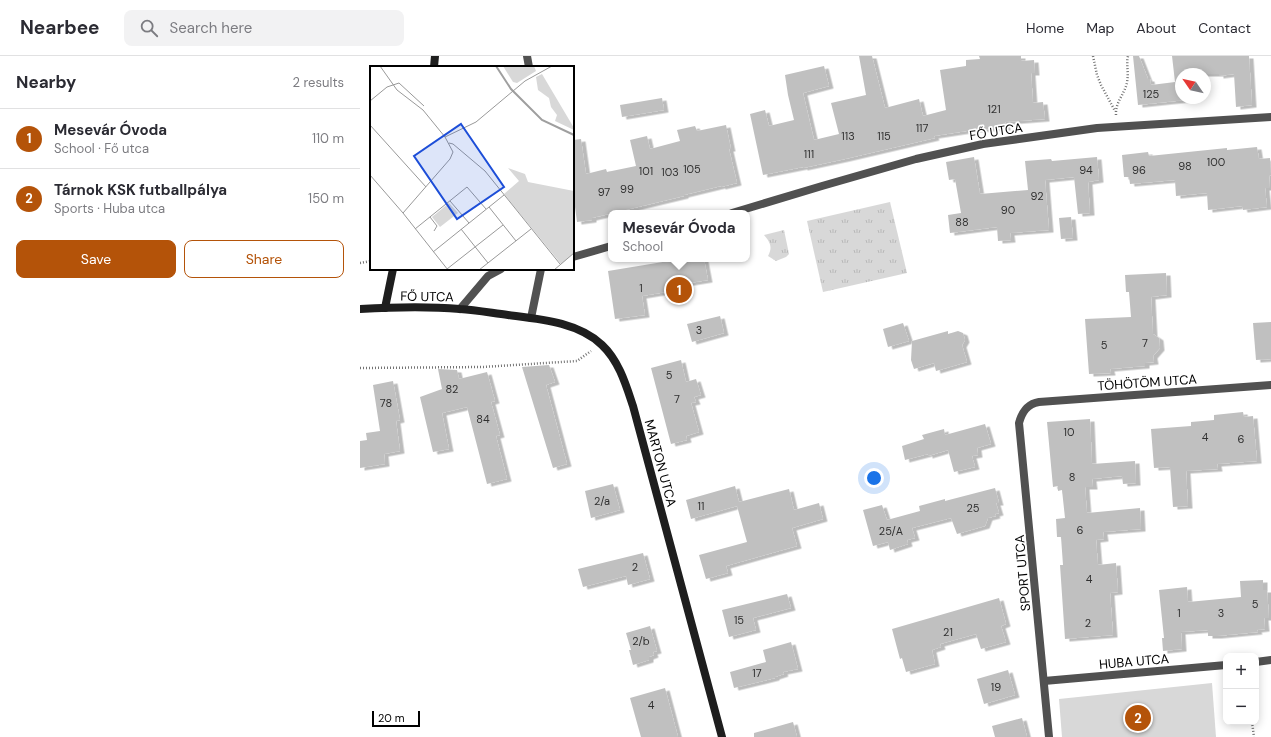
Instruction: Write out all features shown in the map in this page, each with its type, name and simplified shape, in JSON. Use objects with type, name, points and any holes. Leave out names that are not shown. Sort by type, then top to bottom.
[{"type":"street","points":[[434,66],[435,56]]},
{"type":"street","points":[[527,56],[529,66]]},
{"type":"street","name":"FŐ UTCA","points":[[742,210],[916,159],[983,144],[1097,128],[1271,117]]},
{"type":"street","points":[[574,256],[608,247]]},
{"type":"street","points":[[385,308],[393,270]]},
{"type":"street","name":"FŐ UTCA","points":[[360,309],[460,309],[488,276],[499,270]]},
{"type":"street","points":[[531,318],[541,270]]},
{"type":"street","name":"MARTON UTCA","points":[[460,309],[531,318],[565,325],[585,333],[602,345],[613,359],[624,378],[633,406],[722,737]]},
{"type":"street","name":"TÖHÖTÖM UTCA","points":[[1026,408],[1039,402],[1271,385]]},
{"type":"street","name":"SPORT UTCA","points":[[1026,408],[1021,415],[1019,424],[1049,737]]},
{"type":"street","points":[[1259,662],[1271,660]]},
{"type":"street","name":"HUBA UTCA","points":[[1044,681],[1223,665]]},
{"type":"path","points":[[1093,56],[1097,75],[1115,111],[1117,104],[1126,88],[1128,56]]},
{"type":"path","points":[[360,368],[483,367],[577,361],[602,345]]},
{"type":"path","points":[[1252,725],[1254,737]]},
{"type":"green space","points":[[890,202],[907,273],[823,292],[807,221]]},
{"type":"green space","points":[[784,230],[789,254],[786,257],[776,261],[768,256],[770,245],[764,235]]},
{"type":"green space","points":[[1212,683],[1216,737],[1062,737],[1059,699]]},
{"type":"building","points":[[859,56],[872,56],[885,108],[919,99],[923,116],[946,110],[940,70],[966,66],[966,60],[980,59],[979,56],[1021,56],[1021,61],[1034,60],[1035,73],[1031,73],[1033,103],[1043,102],[1045,119],[1005,122],[1006,128],[973,130],[934,136],[935,138],[845,159],[763,175],[750,114],[765,110],[769,126],[794,120],[785,75],[824,66],[829,86],[803,93],[814,140],[839,134],[831,103],[866,95]]},
{"type":"building","points":[[1133,56],[1139,56],[1148,79],[1150,79],[1151,85],[1175,82],[1175,101],[1138,105]]},
{"type":"building","points":[[1172,56],[1249,56],[1252,105],[1236,107],[1234,74],[1219,76],[1219,74],[1211,74],[1211,68],[1175,68],[1175,82]]},
{"type":"building","points":[[662,98],[664,110],[622,117],[620,105]]},
{"type":"building","points":[[726,125],[731,149],[729,149],[737,183],[625,210],[608,210],[608,214],[592,218],[592,220],[577,222],[574,200],[574,140],[581,139],[586,174],[606,169],[607,172],[636,166],[630,140],[647,136],[650,149],[680,141],[677,130],[695,126],[697,131]]},
{"type":"building","points":[[1257,147],[1259,159],[1270,158],[1270,188],[1265,188],[1267,207],[1243,210],[1242,206],[1208,210],[1207,193],[1176,196],[1175,180],[1130,184],[1129,177],[1124,177],[1122,155],[1148,152],[1149,156],[1227,148],[1227,150]]},
{"type":"building","points":[[974,157],[980,194],[1028,190],[1025,161],[1051,159],[1052,161],[1097,157],[1099,180],[1088,182],[1090,213],[1078,214],[1074,177],[1045,180],[1049,230],[1010,233],[1011,240],[998,241],[997,227],[950,233],[948,215],[961,213],[955,179],[949,180],[946,162]]},
{"type":"building","points":[[1071,217],[1073,238],[1061,239],[1059,218]]},
{"type":"building","points":[[663,262],[705,262],[708,280],[671,286],[672,291],[642,296],[645,315],[615,319],[608,271]]},
{"type":"building","points":[[1166,273],[1167,295],[1151,297],[1153,334],[1159,338],[1160,348],[1153,356],[1154,362],[1145,363],[1145,366],[1110,369],[1111,373],[1089,374],[1085,319],[1131,317],[1129,292],[1126,292],[1125,275]]},
{"type":"building","points":[[720,316],[724,333],[692,342],[687,324]]},
{"type":"building","points":[[1271,322],[1271,359],[1256,360],[1253,323]]},
{"type":"building","points":[[903,323],[909,341],[888,347],[883,329]]},
{"type":"building","points":[[948,331],[948,334],[958,331],[963,333],[965,340],[962,345],[967,362],[936,371],[934,363],[914,369],[911,360],[912,341]]},
{"type":"building","points":[[681,360],[686,382],[696,379],[701,395],[694,397],[696,402],[691,403],[699,432],[686,436],[687,440],[671,444],[651,368]]},
{"type":"building","points":[[549,365],[555,382],[546,385],[567,464],[553,468],[522,367]]},
{"type":"building","points":[[438,369],[457,370],[459,379],[487,372],[495,401],[491,402],[500,435],[496,436],[507,479],[487,484],[467,407],[442,413],[449,449],[433,452],[420,397],[442,389]]},
{"type":"building","points":[[393,381],[400,420],[396,421],[400,451],[384,454],[385,464],[360,468],[360,441],[367,440],[366,433],[380,431],[373,385]]},
{"type":"building","points":[[1243,412],[1244,417],[1253,416],[1257,461],[1217,464],[1218,469],[1186,471],[1188,506],[1173,507],[1170,467],[1154,468],[1151,429],[1191,426],[1191,422],[1214,420],[1214,415]]},
{"type":"building","points":[[1090,419],[1092,464],[1135,461],[1136,483],[1123,484],[1122,476],[1092,479],[1093,487],[1085,487],[1087,513],[1140,508],[1141,529],[1103,532],[1104,539],[1096,540],[1098,565],[1116,563],[1118,592],[1110,593],[1113,635],[1065,639],[1060,565],[1063,565],[1061,537],[1057,537],[1056,519],[1065,518],[1062,490],[1058,491],[1058,486],[1053,487],[1047,422]]},
{"type":"building","points":[[985,424],[991,444],[977,448],[978,455],[972,456],[975,467],[954,472],[948,450],[928,456],[928,454],[905,460],[902,446],[924,439],[922,435],[944,429],[945,435]]},
{"type":"building","points":[[613,484],[620,510],[591,518],[585,491]]},
{"type":"building","points":[[735,486],[739,502],[789,489],[794,510],[819,503],[823,519],[792,528],[797,546],[726,566],[728,573],[706,579],[699,555],[747,542],[737,506],[691,519],[686,500]]},
{"type":"building","points":[[995,488],[999,503],[996,503],[999,513],[995,514],[996,516],[988,518],[985,526],[957,534],[951,518],[912,528],[915,538],[907,540],[908,544],[890,550],[888,542],[873,546],[863,510],[882,505],[887,520],[920,511],[919,506]]},
{"type":"building","points":[[643,553],[650,579],[628,585],[626,576],[583,587],[578,569]]},
{"type":"building","points":[[1263,580],[1263,590],[1267,590],[1269,618],[1264,618],[1265,629],[1257,630],[1258,632],[1217,636],[1208,636],[1208,630],[1181,632],[1182,649],[1163,651],[1162,638],[1164,638],[1159,590],[1187,587],[1188,602],[1241,597],[1240,581]]},
{"type":"building","points":[[787,594],[791,608],[753,618],[756,630],[729,637],[722,610]]},
{"type":"building","points":[[999,598],[1006,624],[1001,626],[1006,642],[981,649],[976,634],[940,644],[941,647],[932,650],[935,664],[906,672],[902,658],[900,659],[892,629]]},
{"type":"building","points":[[650,626],[657,651],[653,652],[654,655],[649,657],[649,660],[633,665],[629,650],[631,650],[626,633]]},
{"type":"building","points":[[791,642],[798,669],[783,672],[784,674],[775,678],[734,688],[730,672],[766,662],[763,650]]},
{"type":"building","points":[[1008,670],[1015,695],[984,704],[977,679]]},
{"type":"building","points":[[665,688],[678,737],[641,737],[630,698]]},
{"type":"building","points":[[1022,718],[1027,737],[995,737],[992,726]]},
{"type":"building","points":[[793,722],[797,737],[754,737],[754,733]]},
{"type":"place","name":"Mesevár Óvoda","points":[[679,290]]},
{"type":"place","name":"Tárnok KSK futballpálya","points":[[1138,718]]}]
